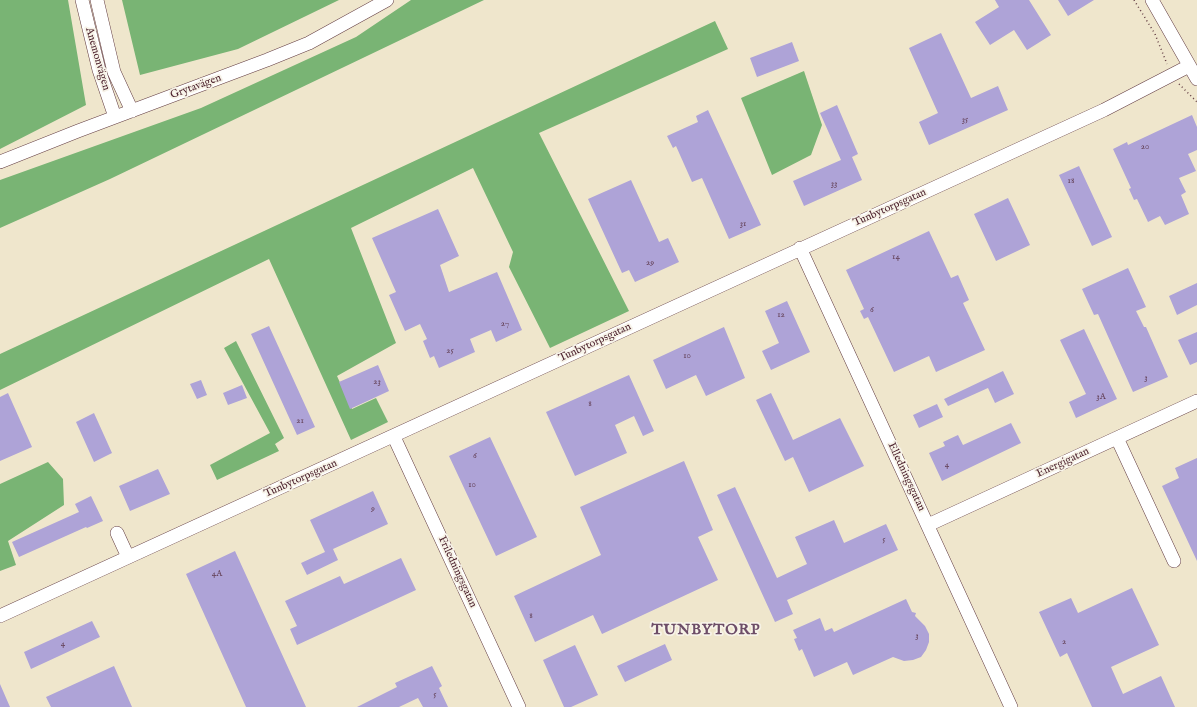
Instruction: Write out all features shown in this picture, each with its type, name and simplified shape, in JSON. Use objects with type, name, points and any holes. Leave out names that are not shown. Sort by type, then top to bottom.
[{"type":"street","name":"Anemonvägen","points":[[82,0],[99,70],[115,117]]},
{"type":"street","name":"Anemonvägen","points":[[97,0],[114,72],[132,111]]},
{"type":"street","name":"Grytavägen","points":[[0,162],[302,46],[388,0]]},
{"type":"street","points":[[1152,0],[1197,79]]},
{"type":"street","name":"Tunbytorpsgatan","points":[[0,616],[394,437],[800,248],[1097,113],[1189,66]]},
{"type":"street","name":"Elledningsgatan","points":[[800,248],[1011,707]]},
{"type":"street","name":"Energigatan","points":[[928,525],[1197,401]]},
{"type":"street","name":"Friledningsgatan","points":[[394,437],[520,707]]},
{"type":"street","points":[[1117,438],[1174,561]]},
{"type":"street","points":[[117,532],[128,557]]},
{"type":"path","points":[[1134,0],[1155,34],[1166,63],[1177,82],[1197,102]]},
{"type":"green space","points":[[0,0],[68,0],[86,105],[0,149]]},
{"type":"green space","points":[[122,0],[339,0],[238,49],[140,75]]},
{"type":"green space","points":[[411,0],[484,0],[110,179],[0,228],[0,180],[201,108],[356,37]]},
{"type":"green space","points":[[715,21],[728,49],[539,133],[629,311],[550,348],[509,267],[513,252],[473,168],[351,228],[396,343],[337,376],[352,409],[376,398],[388,422],[351,440],[269,259],[0,390],[0,354]]},
{"type":"green space","points":[[804,71],[822,125],[811,155],[772,175],[741,98]]},
{"type":"green space","points":[[236,341],[284,438],[275,444],[279,451],[217,480],[210,465],[270,433],[224,348]]},
{"type":"green space","points":[[48,462],[63,479],[64,505],[8,541],[16,565],[0,571],[0,484]]},
{"type":"building","points":[[995,0],[1029,0],[1051,35],[1027,50],[1014,30],[990,45],[975,22],[999,7]]},
{"type":"building","points":[[1058,0],[1094,0],[1068,16]]},
{"type":"building","points":[[941,33],[971,98],[998,86],[1008,110],[929,145],[919,122],[938,113],[909,48]]},
{"type":"building","points":[[792,42],[799,61],[757,77],[750,58]]},
{"type":"building","points":[[837,105],[858,154],[852,157],[862,180],[804,206],[793,181],[841,160],[820,113]]},
{"type":"building","points":[[708,110],[761,225],[729,239],[702,178],[692,182],[676,146],[673,148],[667,136],[698,122],[696,116]]},
{"type":"building","points":[[1192,115],[1197,127],[1197,150],[1188,154],[1196,171],[1179,178],[1186,192],[1181,195],[1189,214],[1165,225],[1160,216],[1148,222],[1137,199],[1134,200],[1129,189],[1131,188],[1113,149],[1127,142],[1128,145]]},
{"type":"building","points":[[1079,166],[1112,237],[1092,246],[1059,175]]},
{"type":"building","points":[[631,180],[659,242],[668,238],[679,262],[635,282],[629,270],[622,273],[588,199]]},
{"type":"building","points":[[1008,198],[1030,245],[996,261],[974,214]]},
{"type":"building","points":[[438,209],[459,256],[440,265],[449,292],[497,272],[522,330],[496,342],[491,330],[470,339],[475,352],[439,368],[434,356],[430,358],[423,341],[427,339],[420,324],[405,331],[389,295],[396,292],[372,238]]},
{"type":"building","points":[[929,231],[951,278],[958,275],[969,300],[963,303],[985,350],[936,372],[929,356],[894,372],[868,317],[864,319],[860,311],[864,309],[846,270]]},
{"type":"building","points":[[1128,268],[1146,307],[1136,311],[1144,327],[1146,327],[1168,377],[1133,392],[1098,314],[1094,315],[1082,289]]},
{"type":"building","points":[[1197,283],[1197,305],[1177,315],[1169,296]]},
{"type":"building","points":[[787,301],[810,352],[771,370],[762,351],[779,343],[765,311]]},
{"type":"building","points":[[269,326],[315,427],[297,435],[251,334]]},
{"type":"building","points":[[724,327],[745,378],[706,396],[696,375],[666,389],[653,360]]},
{"type":"building","points":[[1084,329],[1117,399],[1076,418],[1069,402],[1086,394],[1060,340]]},
{"type":"building","points":[[1197,332],[1197,362],[1190,365],[1178,340]]},
{"type":"building","points":[[378,365],[389,391],[350,409],[339,382]]},
{"type":"building","points":[[1003,371],[1014,394],[995,403],[988,388],[948,406],[944,399]]},
{"type":"building","points":[[629,375],[654,431],[643,436],[634,416],[615,425],[627,453],[575,476],[546,412]]},
{"type":"building","points":[[201,380],[207,395],[197,399],[190,384]]},
{"type":"building","points":[[242,385],[247,398],[228,405],[223,393]]},
{"type":"building","points":[[8,393],[32,447],[0,461],[0,397]]},
{"type":"building","points":[[771,393],[793,440],[840,418],[864,466],[809,492],[793,457],[785,461],[756,400]]},
{"type":"building","points":[[937,404],[943,417],[919,428],[913,415]]},
{"type":"building","points":[[94,413],[112,453],[94,462],[76,422]]},
{"type":"building","points":[[1011,423],[1021,443],[942,481],[929,453],[945,446],[943,442],[958,435],[963,445]]},
{"type":"building","points":[[490,437],[537,537],[496,556],[449,456]]},
{"type":"building","points":[[1197,458],[1197,561],[1162,486],[1179,478],[1175,468]]},
{"type":"building","points":[[684,461],[713,530],[698,537],[718,580],[602,634],[593,615],[535,642],[514,596],[601,555],[580,507]]},
{"type":"building","points":[[158,469],[170,494],[130,511],[119,486]]},
{"type":"building","points":[[735,487],[777,578],[807,564],[795,537],[834,520],[844,543],[886,524],[898,550],[787,600],[793,614],[775,622],[717,495]]},
{"type":"building","points":[[373,491],[388,524],[333,549],[338,560],[307,575],[301,563],[325,552],[310,520]]},
{"type":"building","points":[[91,496],[103,521],[19,557],[12,542],[79,512],[75,504]]},
{"type":"building","points":[[235,551],[306,707],[246,707],[186,574]]},
{"type":"building","points":[[401,558],[416,590],[297,645],[290,629],[297,626],[285,601],[340,576],[344,584]]},
{"type":"building","points":[[1132,588],[1159,645],[1111,667],[1123,694],[1161,676],[1175,707],[1092,707],[1067,653],[1060,657],[1039,612],[1071,598],[1078,613]]},
{"type":"building","points":[[906,599],[912,612],[916,613],[915,616],[925,626],[929,634],[929,642],[921,657],[904,661],[893,657],[853,675],[847,662],[814,677],[802,649],[799,651],[794,639],[797,638],[793,630],[820,618],[825,631],[832,628],[834,632]]},
{"type":"building","points":[[92,621],[100,637],[31,669],[24,652]]},
{"type":"building","points":[[665,644],[672,660],[625,682],[617,666]]},
{"type":"building","points":[[575,645],[598,695],[571,707],[564,707],[543,660]]},
{"type":"building","points":[[114,666],[132,707],[51,707],[46,697]]},
{"type":"building","points":[[432,666],[442,686],[439,688],[448,707],[423,707],[418,698],[399,707],[357,707],[397,687],[395,683]]},
{"type":"building","points":[[0,684],[10,707],[0,707]]},
{"type":"district","name":"TUNBYTORP","points":[[706,631]]}]
